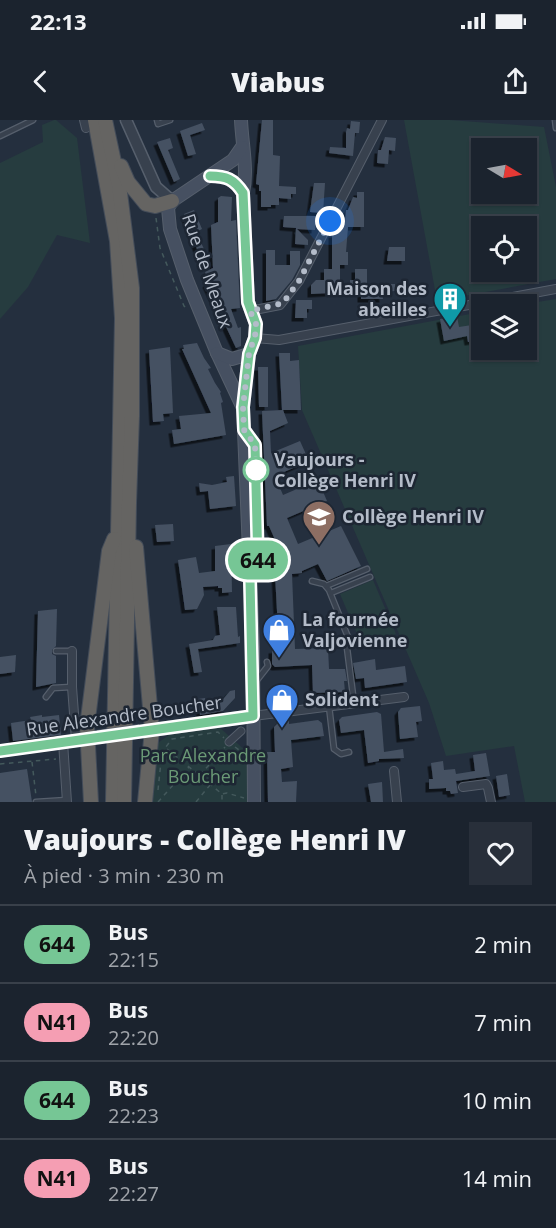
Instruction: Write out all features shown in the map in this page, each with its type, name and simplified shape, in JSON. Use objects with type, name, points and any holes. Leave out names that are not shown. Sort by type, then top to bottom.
[{"type":"highway","points":[[88,123],[117,241],[122,318],[113,802]]},
{"type":"highway","points":[[106,125],[116,146],[121,167],[138,197],[146,204],[155,206],[172,201]]},
{"type":"highway","points":[[106,125],[119,185],[132,288],[133,357],[124,802]]},
{"type":"highway","points":[[129,503],[135,529],[146,730],[145,802]]},
{"type":"highway","points":[[91,802],[87,727],[109,551],[119,529]]},
{"type":"main road","points":[[241,120],[248,302],[256,324],[255,338],[249,354],[243,407],[250,580],[253,596],[252,646],[257,712],[254,738],[258,802]]},
{"type":"main road","points":[[172,201],[232,160],[242,147]]},
{"type":"main road","points":[[210,176],[224,176],[233,180],[243,193]]},
{"type":"main road","name":"Rue de Meaux","points":[[172,201],[168,208],[170,229],[187,280],[217,353],[243,407]]},
{"type":"main road","points":[[217,353],[232,359],[249,354]]},
{"type":"main road","points":[[252,646],[255,651],[257,680],[258,802]]},
{"type":"main road","name":"Rue Alexandre Boucher","points":[[87,739],[219,720],[257,712]]},
{"type":"main road","points":[[219,720],[243,726],[254,738]]},
{"type":"street","points":[[127,120],[156,187],[172,201]]},
{"type":"street","points":[[250,311],[283,303],[299,281],[382,120]]},
{"type":"street","points":[[255,338],[279,340],[556,289]]},
{"type":"street","points":[[72,651],[72,687],[87,739]]},
{"type":"street","points":[[257,712],[329,706],[404,696]]},
{"type":"street","points":[[229,742],[241,731]]},
{"type":"street","name":"Rue Alexandre Boucher","points":[[0,751],[87,739]]},
{"type":"street","points":[[63,742],[67,801]]},
{"type":"street","points":[[394,771],[397,802]]},
{"type":"street","points":[[464,787],[486,784],[489,788],[491,802]]},
{"type":"lane","points":[[0,136],[33,120]]},
{"type":"lane","points":[[157,120],[158,124],[170,120]]},
{"type":"lane","points":[[555,120],[556,128]]},
{"type":"lane","points":[[244,430],[255,445],[258,566],[250,580]]},
{"type":"lane","points":[[326,586],[367,569]]},
{"type":"lane","points":[[331,593],[370,577]]},
{"type":"lane","points":[[312,581],[318,581],[326,586],[331,593],[350,642],[348,648],[354,703]]},
{"type":"lane","points":[[56,651],[72,651]]},
{"type":"lane","points":[[257,680],[268,666],[267,662]]},
{"type":"lane","points":[[46,697],[53,688],[72,687]]},
{"type":"lane","points":[[329,706],[334,749],[341,754],[349,752]]},
{"type":"lane","points":[[37,802],[67,801]]},
{"type":"path","points":[[257,543],[275,540]]},
{"type":"path","points":[[157,802],[162,752],[172,739],[218,732],[243,753]]},
{"type":"path","points":[[200,776],[229,742]]},
{"type":"path","points":[[166,748],[222,794],[238,795],[244,798],[245,802]]},
{"type":"path","points":[[206,754],[219,766]]},
{"type":"path","points":[[0,764],[59,758]]},
{"type":"path","points":[[32,761],[37,802]]},
{"type":"path","points":[[157,802],[189,767]]},
{"type":"path","points":[[196,802],[210,784]]},
{"type":"path","points":[[222,794],[222,802]]},
{"type":"green space","points":[[54,120],[77,138],[90,243],[57,235],[28,287],[0,319],[0,163],[43,142],[42,125]]},
{"type":"green space","points":[[404,120],[450,120],[544,127],[556,187],[556,279],[437,301]]},
{"type":"green space","points":[[556,299],[556,802],[525,802],[514,746],[446,756],[429,703],[302,410],[298,346],[471,314],[471,360],[537,360],[537,302]]},
{"type":"green space","points":[[373,580],[396,634],[363,648],[340,594]]},
{"type":"green space","name":"Parc Alexandre Boucher","points":[[219,727],[247,752],[248,802],[149,802],[155,745],[169,735]]},
{"type":"building","points":[[262,120],[273,120],[273,155],[280,156],[279,186],[296,187],[296,194],[291,194],[291,199],[279,198],[279,205],[271,205],[271,207],[261,207],[261,191],[259,191],[259,185],[256,184]]},
{"type":"building","points":[[351,121],[360,122],[359,133],[355,133],[353,156],[329,153],[330,147],[346,148],[346,132],[347,128],[350,129]]},
{"type":"building","points":[[202,123],[205,130],[190,135],[196,154],[188,156],[180,131]]},
{"type":"building","points":[[385,137],[396,138],[395,151],[389,150],[388,164],[377,163],[378,150],[381,150]]},
{"type":"building","points":[[170,138],[173,148],[168,150],[180,179],[174,182],[157,142]]},
{"type":"building","points":[[314,183],[325,183],[323,213],[310,212]]},
{"type":"building","points":[[357,192],[364,192],[364,227],[348,227],[346,252],[348,252],[348,265],[340,265],[340,285],[328,285],[329,293],[311,294],[311,285],[316,280],[324,280],[324,269],[332,269],[332,234],[337,234],[337,224],[345,224],[346,210],[353,197],[357,198]]},
{"type":"building","points":[[232,197],[231,221],[236,220],[240,308],[231,309],[238,328],[241,327],[241,346],[236,348],[206,284],[209,282],[205,272],[213,268],[211,225],[218,222],[218,198]]},
{"type":"building","points":[[194,210],[202,229],[196,232],[204,249],[198,252],[184,214]]},
{"type":"building","points":[[284,216],[316,216],[315,230],[297,229],[308,240],[308,245],[295,244],[296,228],[283,227]]},
{"type":"building","points":[[389,247],[405,247],[405,261],[387,261]]},
{"type":"building","points":[[266,250],[275,250],[275,265],[290,265],[290,251],[300,251],[300,265],[292,280],[276,299],[266,301]]},
{"type":"building","points":[[355,269],[367,269],[367,284],[395,284],[395,291],[382,292],[383,299],[361,299],[361,289],[350,289],[350,280],[355,280]]},
{"type":"building","points":[[296,300],[312,300],[312,309],[307,309],[307,318],[295,318]]},
{"type":"building","name":"Maison des abeilles","points":[[457,316],[459,327],[471,325],[471,342],[468,342],[467,336],[444,341],[440,319]]},
{"type":"building","points":[[197,343],[221,392],[226,435],[174,444],[172,430],[181,429],[179,416],[211,413],[182,349],[184,349],[183,345]]},
{"type":"building","points":[[170,347],[173,413],[163,414],[164,421],[153,422],[149,350]]},
{"type":"building","points":[[279,353],[290,353],[290,361],[299,360],[301,410],[282,410]]},
{"type":"building","points":[[258,367],[268,367],[268,407],[259,407]]},
{"type":"building","points":[[283,410],[288,423],[270,431],[271,453],[300,441],[309,461],[275,476],[283,495],[318,480],[327,501],[287,518],[298,544],[341,526],[361,566],[327,581],[318,564],[302,573],[292,574],[295,649],[328,648],[329,669],[345,669],[347,681],[344,681],[345,692],[313,693],[312,665],[275,667],[272,664],[272,650],[278,649],[277,611],[275,574],[269,574],[269,569],[273,558],[280,551],[267,526],[262,411]]},
{"type":"building","points":[[234,476],[236,506],[210,509],[208,491],[200,492],[199,483],[212,485],[227,482],[226,477]]},
{"type":"building","points":[[173,524],[174,541],[157,542],[155,525]]},
{"type":"building","points":[[231,544],[232,592],[222,593],[222,588],[218,586],[203,587],[204,595],[197,609],[185,610],[178,560],[196,557],[199,573],[215,571],[215,546]]},
{"type":"building","points":[[217,607],[236,607],[240,643],[198,649],[202,672],[194,673],[189,644],[213,640],[215,636],[220,635]]},
{"type":"building","points":[[57,609],[56,646],[52,650],[52,654],[56,656],[56,683],[36,687],[38,611]]},
{"type":"building","points":[[16,655],[15,672],[0,674],[0,657]]},
{"type":"building","points":[[375,659],[376,670],[405,666],[407,682],[365,688],[364,678],[356,679],[353,663]]},
{"type":"building","points":[[235,690],[235,698],[223,711],[200,715],[198,699],[205,698],[206,706],[219,704],[230,691]]},
{"type":"building","points":[[420,706],[422,721],[416,722],[418,737],[400,739],[398,712],[401,708]]},
{"type":"building","points":[[377,712],[381,714],[384,752],[403,749],[404,758],[379,759],[379,761],[368,763],[364,730],[341,733],[339,720],[342,717]]},
{"type":"building","points":[[42,715],[42,717],[59,715],[61,735],[13,741],[11,723],[31,720],[30,717]]},
{"type":"building","points":[[289,720],[289,724],[318,720],[322,723],[324,736],[291,740],[293,767],[281,769],[282,782],[297,781],[296,802],[268,802],[267,752],[275,752],[274,727],[280,721]]},
{"type":"building","points":[[486,753],[490,776],[456,781],[458,793],[451,794],[450,791],[446,791],[446,788],[429,789],[429,779],[433,779],[431,763],[443,761],[444,770],[455,769],[456,774],[475,771],[473,755]]},
{"type":"building","points":[[27,769],[32,802],[0,802],[0,773]]},
{"type":"building","points":[[507,774],[510,795],[499,797],[496,776]]},
{"type":"building","points":[[382,782],[383,802],[371,802],[368,784]]},
{"type":"bus line","name":"644","points":[[0,751],[253,716],[250,580],[258,566],[255,445],[244,430],[243,407],[249,354],[255,338],[256,324],[248,302],[243,193],[233,180],[224,176],[210,176]]},
{"type":"place","name":"Maison des abeilles","points":[[450,328]]},
{"type":"place","name":"Vaujours - Collège Henri IV","points":[[256,470]]},
{"type":"place","name":"Collège Henri IV","points":[[319,546]]},
{"type":"place","name":"La fournée Valjovienne","points":[[279,659]]},
{"type":"place","name":"Solident","points":[[282,729]]},
{"type":"route","points":[[256,470],[255,445],[244,430],[243,407],[249,354],[256,332],[256,324],[250,311],[283,303],[299,281],[330,221]]}]
